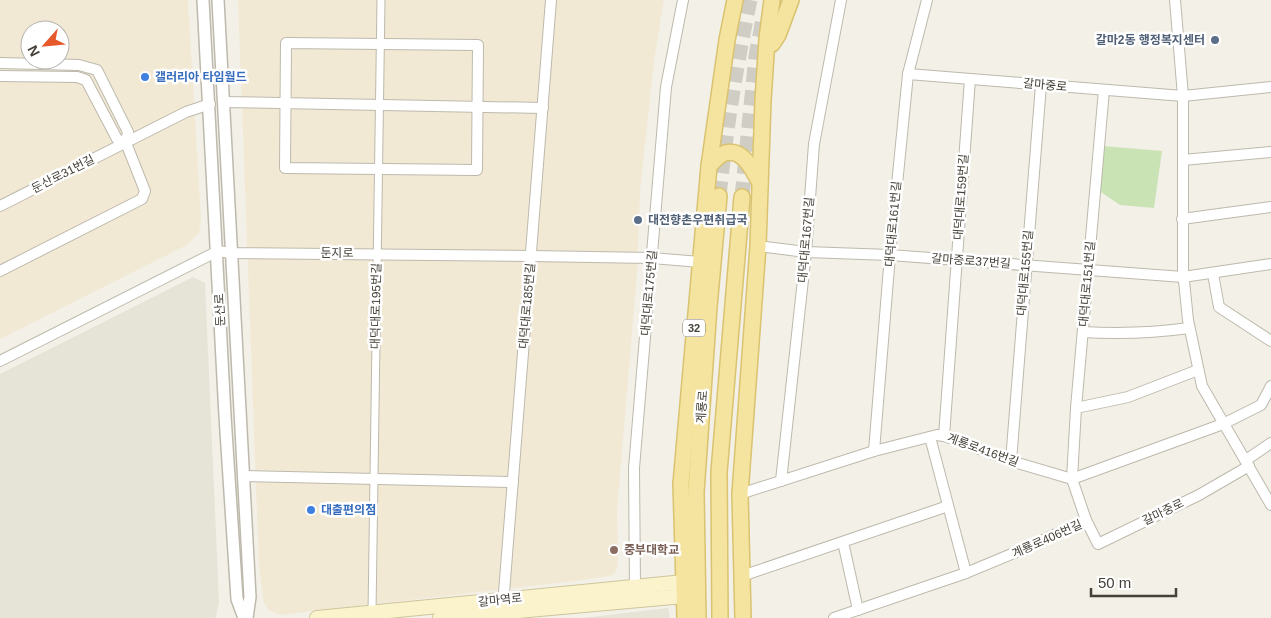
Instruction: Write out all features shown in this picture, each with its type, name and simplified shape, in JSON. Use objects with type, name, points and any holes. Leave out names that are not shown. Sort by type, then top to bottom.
[{"type":"main road","points":[[723,0],[725,6],[724,28],[727,40]]},
{"type":"main road","name":"32","points":[[685,618],[681,484],[709,166],[727,40],[735,0]]},
{"type":"main road","points":[[743,618],[740,494],[758,246],[763,100],[772,0]]},
{"type":"main road","points":[[763,100],[772,44],[782,0]]},
{"type":"main road","points":[[772,44],[778,34],[791,0]]},
{"type":"main road","points":[[709,166],[726,153],[735,153],[747,161],[761,184]]},
{"type":"main road","name":"계룡로","points":[[698,618],[696,492],[719,196]]},
{"type":"main road","name":"계룡로","points":[[720,618],[719,472],[742,196]]},
{"type":"main road","name":"갈마역로","points":[[317,618],[372,613],[503,610],[635,587],[684,589]]},
{"type":"main road","name":"갈마역로","points":[[440,618],[684,589]]},
{"type":"street","name":"둔산로","points":[[203,0],[236,590],[237,599],[245,618]]},
{"type":"street","name":"둔산로","points":[[218,0],[230,253],[250,597],[245,618]]},
{"type":"street","name":"대덕대로195번길","points":[[372,613],[381,0]]},
{"type":"street","name":"대덕대로185번길","points":[[503,610],[552,0]]},
{"type":"street","name":"대덕대로175번길","points":[[635,587],[634,468],[666,87],[683,0]]},
{"type":"street","name":"대덕대로167번길","points":[[781,481],[806,252],[814,144],[841,0]]},
{"type":"street","name":"대덕대로161번길","points":[[874,451],[890,256],[908,74],[926,0]]},
{"type":"street","points":[[1175,0],[1183,96],[1183,277],[1189,328],[1202,386],[1271,505]]},
{"type":"street","points":[[286,43],[380,44],[478,45],[477,170],[285,168],[286,43]]},
{"type":"street","points":[[0,63],[79,65],[96,70],[128,132],[126,143],[145,191],[142,199],[0,271]]},
{"type":"street","name":"갈마중로","points":[[908,74],[1183,96],[1271,87]]},
{"type":"street","points":[[0,76],[77,77],[86,80],[116,139],[126,143]]},
{"type":"street","name":"대덕대로159번길","points":[[944,436],[970,79]]},
{"type":"street","name":"대덕대로155번길","points":[[1011,461],[1041,84]]},
{"type":"street","name":"대덕대로151번길","points":[[1072,479],[1076,408],[1104,90]]},
{"type":"street","points":[[223,102],[543,108]]},
{"type":"street","name":"둔산로31번길","points":[[0,206],[186,112],[210,104]]},
{"type":"street","points":[[1183,160],[1271,152]]},
{"type":"street","points":[[1182,219],[1271,207]]},
{"type":"street","name":"갈마중로37번길","points":[[758,246],[806,252],[957,260],[1183,277],[1271,264]]},
{"type":"street","points":[[0,361],[218,251]]},
{"type":"street","name":"둔지로","points":[[218,251],[230,253],[377,253],[652,258],[700,262]]},
{"type":"street","points":[[1213,274],[1219,307],[1271,342]]},
{"type":"street","points":[[1083,332],[1128,334],[1189,328]]},
{"type":"street","points":[[1076,408],[1128,397],[1198,370]]},
{"type":"street","points":[[1072,479],[1223,424],[1261,405],[1271,386]]},
{"type":"street","name":"계룡로416번길","points":[[740,494],[874,451],[930,437],[944,436],[1011,461],[1072,479]]},
{"type":"street","points":[[930,437],[966,574]]},
{"type":"street","points":[[1247,463],[1271,443]]},
{"type":"street","name":"갈마중로","points":[[1086,520],[1098,544],[1199,495],[1247,463]]},
{"type":"street","points":[[243,476],[513,482]]},
{"type":"street","name":"계룡로406번길","points":[[834,618],[966,574],[1086,520],[1072,479]]},
{"type":"street","points":[[742,576],[948,506]]},
{"type":"street","points":[[843,542],[858,610]]},
{"type":"shaded area","points":[[0,0],[188,0],[201,219],[199,233],[187,245],[0,339]]},
{"type":"shaded area","points":[[238,0],[664,0],[654,61],[640,192],[637,274],[617,510],[618,555],[617,569],[613,575],[584,580],[280,615],[269,610],[264,603],[259,568]]},
{"type":"shaded area","points":[[193,277],[205,283],[219,602],[215,618],[0,618],[0,374]]},
{"type":"shaded area","points":[[668,608],[670,618],[582,618]]},
{"type":"green space","points":[[1103,146],[1162,151],[1154,208],[1120,205],[1095,188]]},
{"type":"tunnel","points":[[719,196],[732,98],[750,0]]},
{"type":"tunnel","points":[[742,197],[756,56],[763,19]]},
{"type":"place","name":"갈마2동 행정복지센터","points":[[1215,40]]},
{"type":"place","name":"갤러리아 타임월드","points":[[145,77]]},
{"type":"place","name":"대전향촌우편취급국","points":[[638,220]]},
{"type":"place","name":"대출편의점","points":[[311,510]]},
{"type":"place","name":"중부대학교","points":[[614,550]]}]
